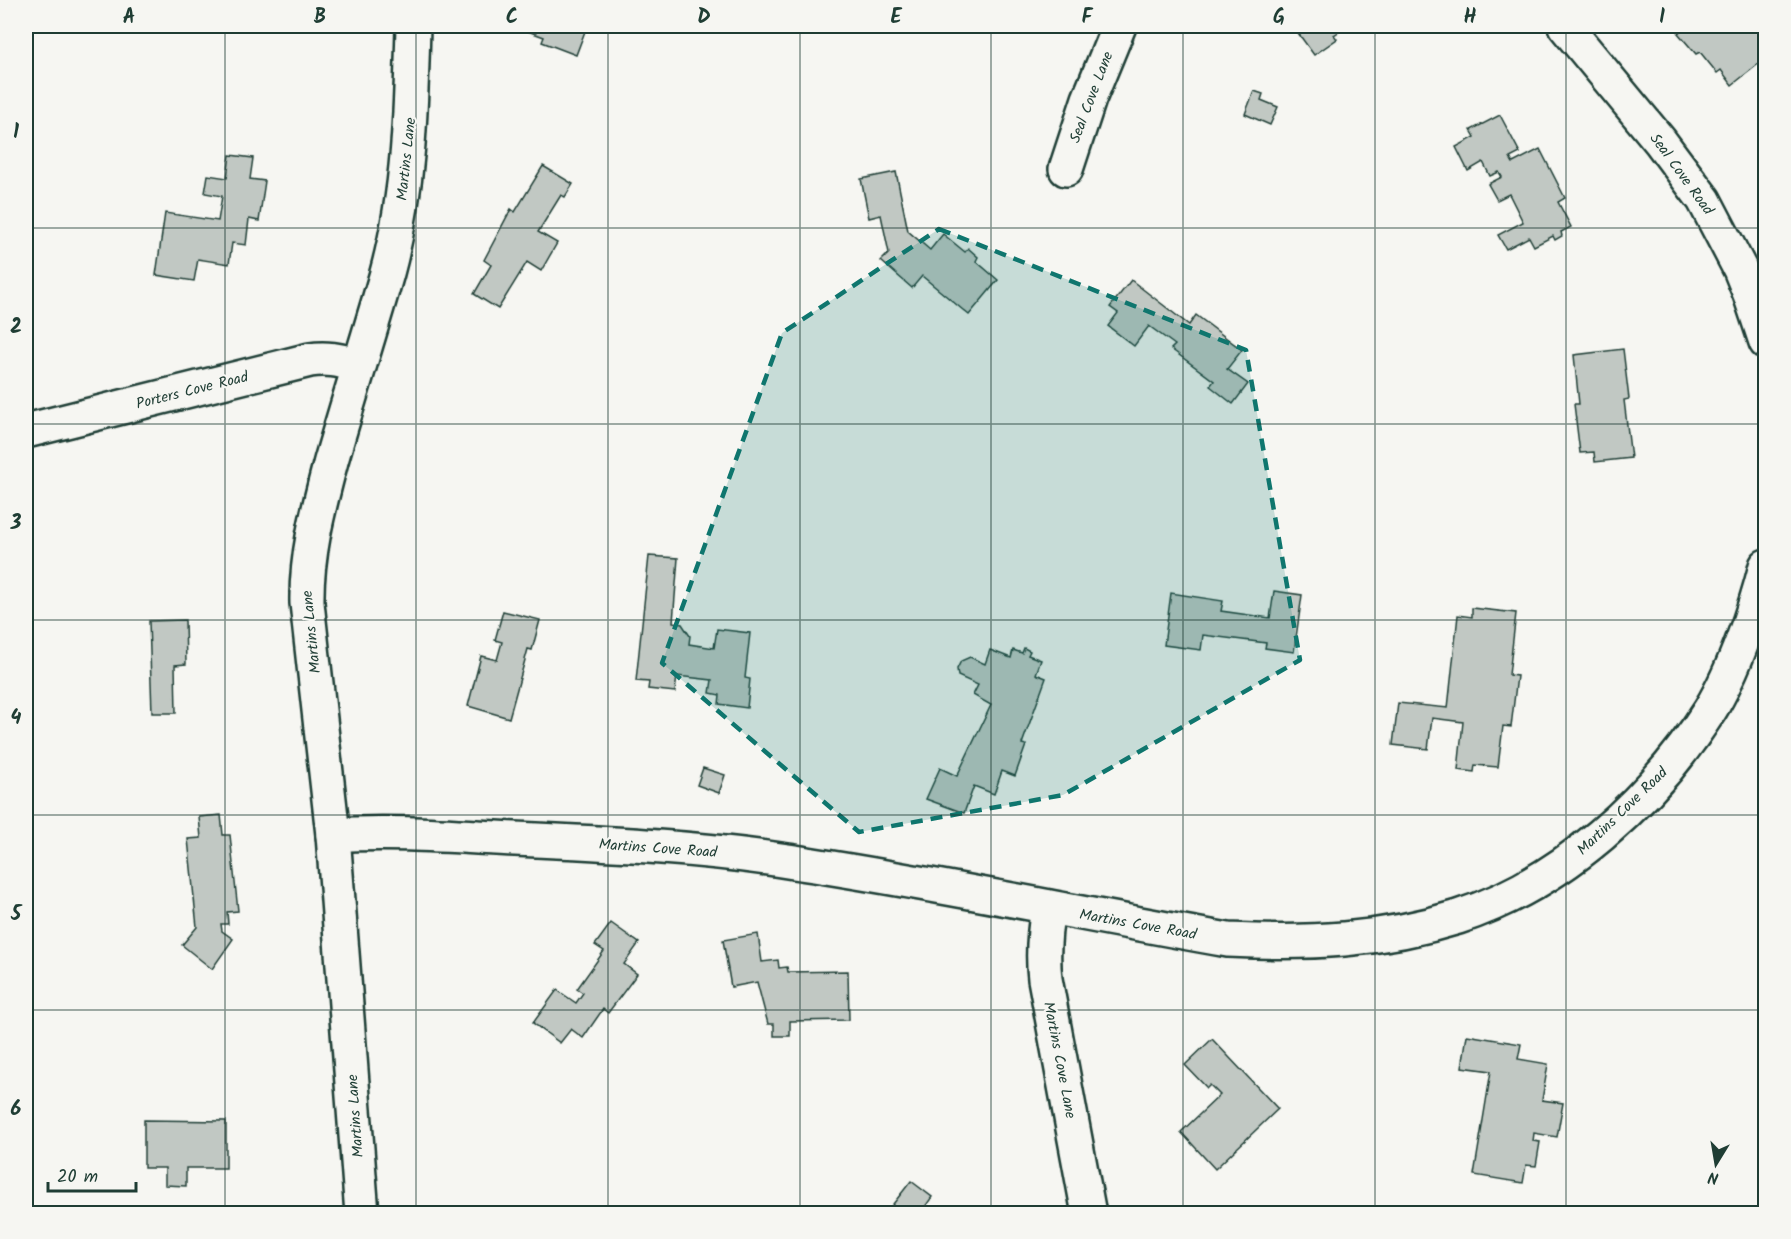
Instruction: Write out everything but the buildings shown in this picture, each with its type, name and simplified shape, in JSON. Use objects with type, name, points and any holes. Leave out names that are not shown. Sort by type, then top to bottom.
[{"type":"street","name":"Martins Lane","points":[[362,1214],[333,835],[306,585],[317,516],[400,217],[411,114],[412,26]]},
{"type":"street","name":"Seal Cove Lane","points":[[1066,169],[1089,99],[1119,26]]},
{"type":"street","name":"Seal Cove Road","points":[[1565,26],[1660,141],[1704,200],[1740,269],[1766,342]]},
{"type":"street","name":"Porters Cove Road","points":[[26,431],[310,360],[333,359],[359,365]]},
{"type":"street","name":"Martins Cove Road","points":[[333,835],[372,832],[559,841],[683,849],[780,860],[1228,940],[1334,941],[1418,928],[1459,916],[1535,883],[1571,860],[1604,833],[1661,776],[1711,708],[1745,631],[1766,566]]},
{"type":"street","name":"Martins Cove Lane","points":[[1048,907],[1042,956],[1045,979],[1089,1214]]},
{"type":"highlighted area","points":[[939,229],[1246,350],[1300,660],[1063,795],[859,832],[662,663],[782,333]]}]
